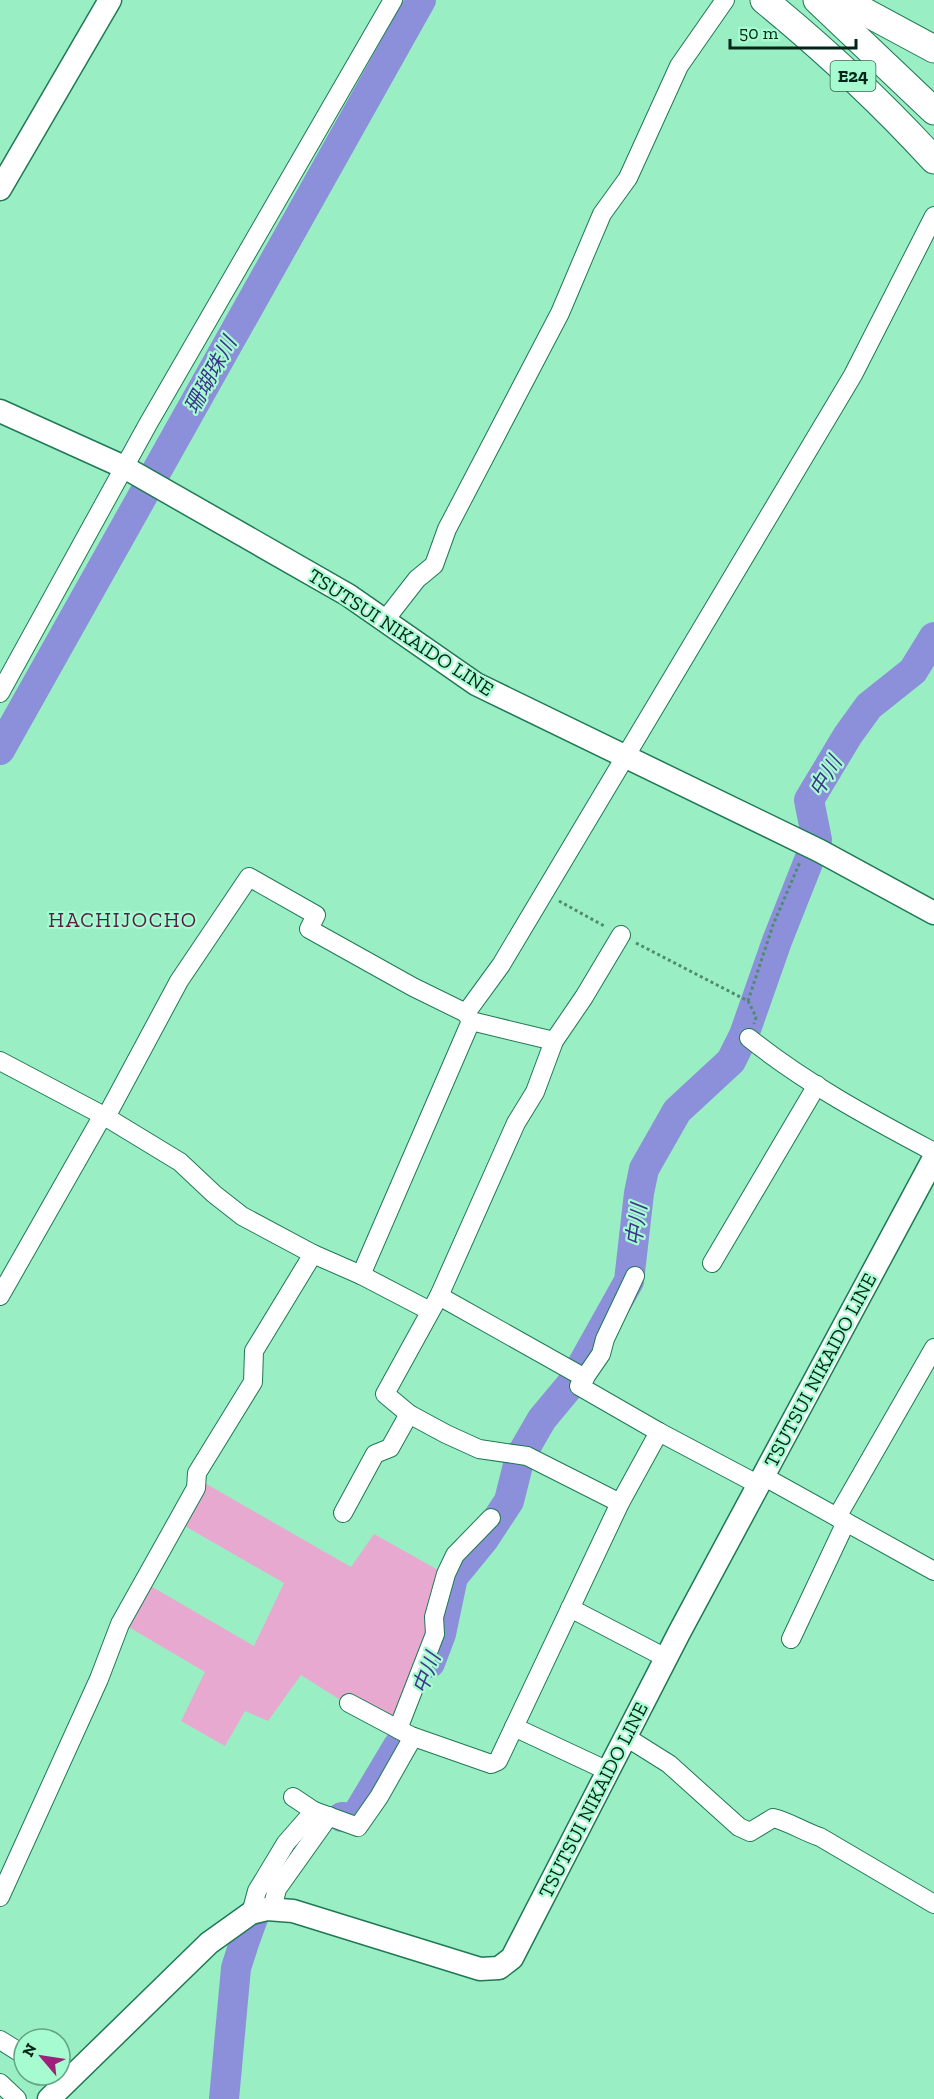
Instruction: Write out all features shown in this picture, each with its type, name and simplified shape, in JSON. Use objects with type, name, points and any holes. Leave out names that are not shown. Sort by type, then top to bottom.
[{"type":"highway","name":"E24","points":[[765,0],[844,68],[934,160]]},
{"type":"highway","points":[[771,0],[826,41],[880,90],[934,147]]},
{"type":"highway","name":"E24","points":[[817,0],[934,111]]},
{"type":"highway","points":[[833,0],[934,96]]},
{"type":"highway","points":[[843,0],[934,50]]},
{"type":"main road","points":[[0,189],[110,0]]},
{"type":"main road","name":"TSUTSUI NIKAIDO LINE","points":[[0,411],[126,468],[348,595],[476,684],[812,847],[934,913]]},
{"type":"main road","name":"TSUTSUI NIKAIDO LINE","points":[[260,1911],[303,1914],[480,1969],[499,1968],[512,1958],[666,1658],[934,1158]]},
{"type":"main road","points":[[72,2070],[209,1943],[260,1911]]},
{"type":"street","points":[[0,693],[393,0]]},
{"type":"street","points":[[385,620],[417,579],[434,565],[447,528],[560,313],[602,214],[628,178],[679,66],[725,0]]},
{"type":"street","points":[[361,1275],[468,1017],[853,375],[934,216]]},
{"type":"street","points":[[0,1296],[105,1116],[179,981],[249,877],[316,915],[309,929],[468,1017],[554,1041]]},
{"type":"street","points":[[620,1503],[521,1455],[480,1449],[446,1434],[409,1414],[385,1394],[435,1303],[516,1123],[535,1092],[554,1041],[584,998],[621,935]]},
{"type":"street","points":[[749,1038],[770,1055],[860,1113],[934,1152]]},
{"type":"street","points":[[0,1060],[105,1116],[180,1162],[214,1194],[242,1215],[313,1254],[435,1303],[578,1374]]},
{"type":"street","points":[[712,1263],[817,1085]]},
{"type":"street","points":[[0,1897],[99,1679],[120,1624],[196,1488],[197,1473],[253,1382],[254,1351],[313,1254]]},
{"type":"street","points":[[578,1374],[601,1354],[605,1339],[635,1276]]},
{"type":"street","points":[[791,1639],[842,1519],[934,1348]]},
{"type":"street","points":[[578,1374],[579,1386],[659,1432],[842,1519],[934,1571]]},
{"type":"street","points":[[343,1513],[375,1454],[390,1448],[409,1414]]},
{"type":"street","points":[[349,1703],[407,1734],[491,1764],[498,1761],[620,1503],[659,1432]]},
{"type":"street","points":[[293,1797],[321,1813],[358,1827],[379,1797],[407,1734],[435,1634],[434,1617],[446,1574],[455,1555],[490,1518]]},
{"type":"street","points":[[570,1608],[666,1658]]},
{"type":"street","points":[[514,1727],[608,1771]]},
{"type":"street","points":[[626,1737],[669,1764],[739,1827],[750,1832],[773,1818],[781,1820],[805,1833],[820,1837],[934,1904]]},
{"type":"street","points":[[260,1911],[277,1889],[321,1813]]},
{"type":"street","points":[[0,2083],[17,2099]]},
{"type":"path","points":[[748,1001],[773,926],[812,847]]},
{"type":"path","points":[[544,893],[748,1001],[756,1017]]},
{"type":"shaded area","points":[[203,1482],[351,1567],[374,1534],[440,1571],[423,1646],[394,1719],[345,1703],[301,1675],[268,1721],[245,1711],[225,1746],[181,1721],[205,1672],[127,1626],[149,1585],[254,1646],[284,1583],[183,1525]]},
{"type":"waterway","name":"珊瑚珠川","points":[[0,750],[421,0]]},
{"type":"waterway","name":"中川","points":[[430,1663],[441,1634],[453,1577],[484,1539],[509,1501],[520,1457],[542,1419],[572,1383],[629,1281],[644,1169],[677,1111],[731,1061],[744,1035],[777,941],[817,840],[809,800],[848,735],[869,706],[913,671],[934,637]]},
{"type":"waterway","name":"中川","points":[[342,1817],[355,1818],[398,1746]]},
{"type":"waterway","name":"中川","points":[[224,2099],[236,1968],[244,1943],[271,1880],[313,1827]]},
{"type":"district","name":"HACHIJOCHO","points":[[123,919]]}]
